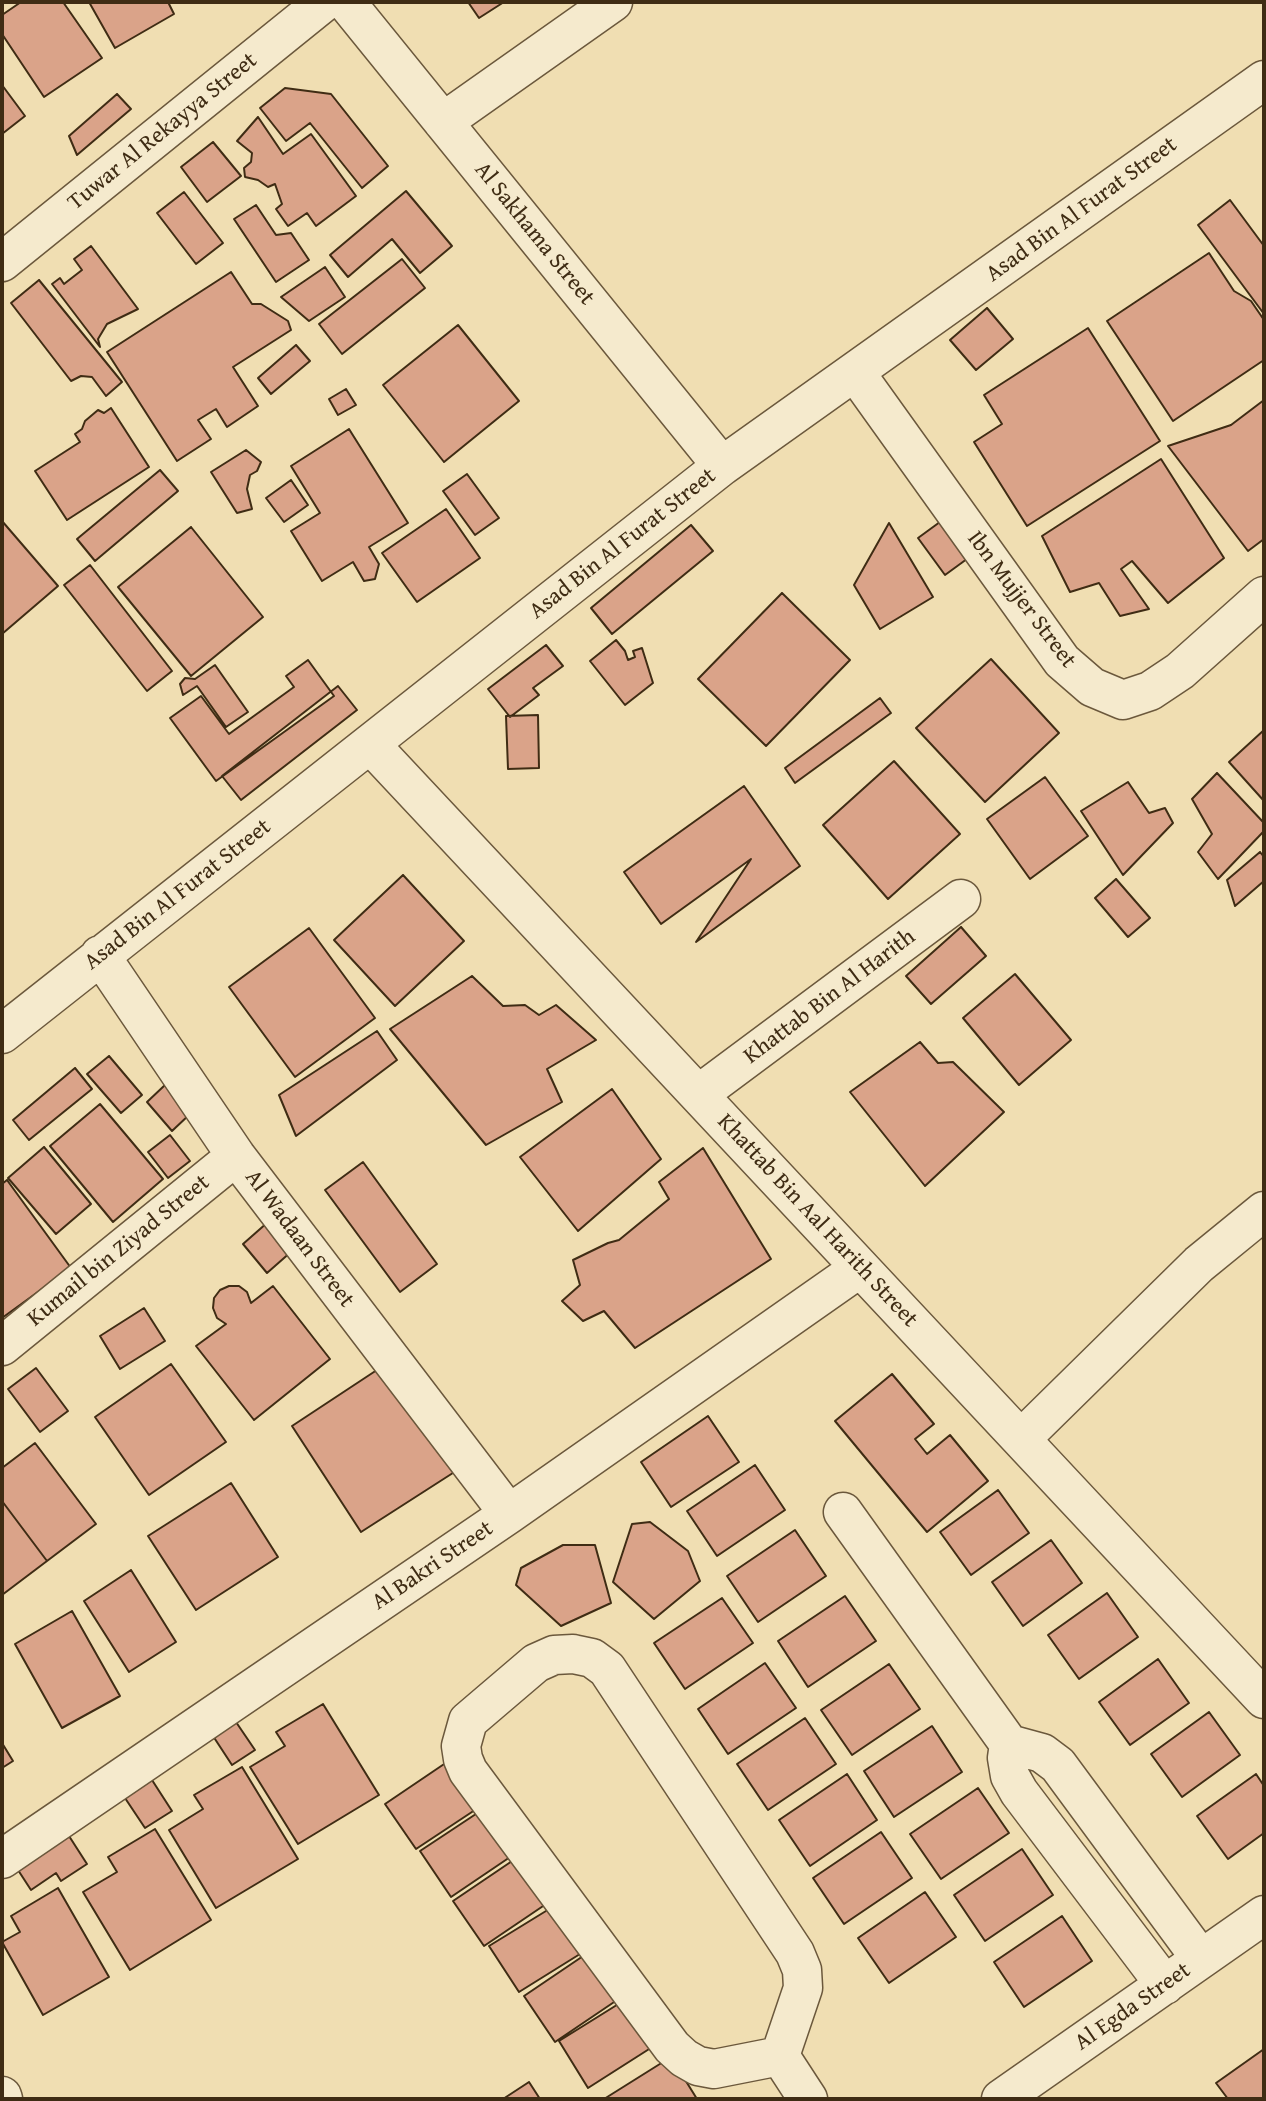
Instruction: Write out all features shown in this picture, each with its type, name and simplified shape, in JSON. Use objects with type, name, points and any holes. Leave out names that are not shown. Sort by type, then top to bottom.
[{"type":"street","name":"Tuwar Al Rekayya Street","points":[[2,262],[324,2]]},
{"type":"street","name":"Al Sakhama Street","points":[[346,2],[722,466]]},
{"type":"street","points":[[443,122],[613,2]]},
{"type":"street","name":"Asad Bin Al Furat Street","points":[[2,1034],[722,466],[1264,80]]},
{"type":"street","name":"Ibn Mujjer Street","points":[[855,372],[1062,661],[1092,687],[1123,700],[1150,691],[1180,671],[1264,596]]},
{"type":"street","name":"Khattab Bin Aal Harith Street","points":[[370,744],[1264,1699]]},
{"type":"street","name":"Khattab Bin Al Harith","points":[[699,1094],[961,900]]},
{"type":"street","name":"Al Wadaan Street","points":[[100,956],[236,1156],[509,1514]]},
{"type":"street","name":"Kumail bin Ziyad Street","points":[[2,1346],[236,1156]]},
{"type":"street","points":[[1021,1439],[1199,1264],[1264,1211]]},
{"type":"street","name":"Al Bakri Street","points":[[2,1859],[509,1514],[860,1268]]},
{"type":"street","points":[[843,1512],[1009,1744],[1042,1753],[1058,1765],[1200,1959]]},
{"type":"street","points":[[573,1654],[592,1658],[607,1669],[795,1953],[802,1970],[803,1988],[780,2056],[714,2069],[698,2066],[684,2058],[672,2047],[478,1780],[468,1771],[461,1746],[468,1721],[536,1663],[554,1655],[573,1654]]},
{"type":"street","points":[[1009,1744],[1007,1758],[1010,1776],[1018,1792],[1165,1985]]},
{"type":"street","name":"Al Egda Street","points":[[1001,2099],[1264,1915]]},
{"type":"street","points":[[780,2056],[808,2099]]},
{"type":"building","points":[[21,2],[63,2],[102,58],[44,97],[2,34],[2,15]]},
{"type":"building","points":[[89,2],[168,2],[174,14],[115,48]]},
{"type":"building","points":[[468,2],[504,2],[479,18]]},
{"type":"building","points":[[2,85],[25,116],[2,134]]},
{"type":"building","points":[[285,88],[331,94],[388,166],[362,188],[310,123],[286,141],[260,108]]},
{"type":"building","points":[[117,94],[131,109],[77,155],[69,136]]},
{"type":"building","points":[[258,117],[283,154],[311,134],[356,196],[316,226],[307,213],[288,226],[276,209],[282,204],[275,184],[268,187],[258,180],[245,177],[244,168],[251,162],[252,153],[237,141]]},
{"type":"building","points":[[213,142],[241,176],[207,202],[181,167]]},
{"type":"building","points":[[406,191],[452,246],[420,273],[392,239],[348,277],[330,255]]},
{"type":"building","points":[[184,192],[223,243],[196,264],[157,213]]},
{"type":"building","points":[[1230,200],[1264,246],[1264,314],[1198,225]]},
{"type":"building","points":[[256,205],[276,235],[291,233],[309,260],[276,282],[234,219]]},
{"type":"building","points":[[91,246],[138,309],[107,324],[98,339],[100,347],[52,284],[60,278],[64,284],[82,270],[74,259]]},
{"type":"building","points":[[1209,253],[1234,291],[1251,301],[1264,320],[1264,360],[1173,421],[1107,321]]},
{"type":"building","points":[[402,259],[425,288],[342,354],[319,324]]},
{"type":"building","points":[[325,267],[345,297],[309,321],[281,297]]},
{"type":"building","points":[[231,272],[252,304],[261,304],[288,321],[291,330],[233,367],[258,406],[227,427],[216,409],[198,420],[211,439],[177,461],[107,352]]},
{"type":"building","points":[[39,280],[122,382],[106,396],[92,377],[81,376],[71,381],[11,303]]},
{"type":"building","points":[[987,308],[1013,339],[976,370],[950,340]]},
{"type":"building","points":[[458,325],[519,401],[444,462],[383,385]]},
{"type":"building","points":[[1088,328],[1160,441],[1027,526],[974,442],[1002,424],[984,395]]},
{"type":"building","points":[[296,345],[310,361],[271,394],[258,378]]},
{"type":"building","points":[[346,389],[356,405],[338,415],[329,399]]},
{"type":"building","points":[[1264,400],[1264,539],[1248,551],[1168,446],[1231,425]]},
{"type":"building","points":[[111,408],[149,467],[67,520],[35,471],[80,442],[75,434],[98,410],[104,413]]},
{"type":"building","points":[[349,429],[408,523],[369,547],[379,564],[375,579],[364,581],[353,562],[322,581],[291,531],[320,513],[291,466]]},
{"type":"building","points":[[246,450],[261,462],[257,471],[250,475],[247,489],[252,509],[237,513],[211,472]]},
{"type":"building","points":[[1161,459],[1224,558],[1168,603],[1132,561],[1121,569],[1149,609],[1120,616],[1099,583],[1070,592],[1042,536]]},
{"type":"building","points":[[160,470],[178,491],[95,561],[77,539]]},
{"type":"building","points":[[467,474],[499,518],[475,535],[443,491]]},
{"type":"building","points":[[291,480],[308,505],[284,522],[266,498]]},
{"type":"building","points":[[446,509],[480,558],[417,602],[382,553]]},
{"type":"building","points":[[944,519],[971,556],[945,575],[918,538]]},
{"type":"building","points":[[2,521],[58,586],[2,634]]},
{"type":"building","points":[[889,523],[933,597],[880,629],[854,585]]},
{"type":"building","points":[[691,525],[713,551],[612,634],[591,608]]},
{"type":"building","points":[[191,527],[263,617],[191,676],[118,587]]},
{"type":"building","points":[[90,565],[172,671],[147,691],[64,585]]},
{"type":"building","points":[[782,593],[850,660],[766,746],[698,679]]},
{"type":"building","points":[[616,640],[628,660],[635,657],[633,651],[642,648],[653,683],[625,705],[590,661]]},
{"type":"building","points":[[546,645],[563,666],[533,688],[539,695],[510,717],[488,689]]},
{"type":"building","points":[[991,659],[1059,733],[985,802],[916,728]]},
{"type":"building","points":[[308,660],[334,696],[216,781],[170,718],[201,696],[229,734],[294,687],[286,676]]},
{"type":"building","points":[[215,665],[248,712],[226,727],[197,686],[183,695],[180,684],[185,678],[195,679]]},
{"type":"building","points":[[338,686],[357,710],[241,800],[222,776]]},
{"type":"building","points":[[880,698],[891,713],[795,783],[785,768]]},
{"type":"building","points":[[538,715],[539,768],[508,769],[506,716]]},
{"type":"building","points":[[1264,730],[1264,801],[1229,762]]},
{"type":"building","points":[[894,761],[960,834],[888,899],[823,825]]},
{"type":"building","points":[[1217,773],[1264,823],[1264,831],[1218,879],[1198,852],[1212,834],[1192,799]]},
{"type":"building","points":[[1045,777],[1088,836],[1030,879],[987,819]]},
{"type":"building","points":[[1128,782],[1149,813],[1165,808],[1173,823],[1123,875],[1081,811]]},
{"type":"building","points":[[744,786],[800,866],[696,942],[751,859],[661,924],[624,872]]},
{"type":"building","points":[[1260,852],[1264,857],[1264,881],[1235,906],[1227,880]]},
{"type":"building","points":[[403,875],[464,941],[395,1006],[334,940]]},
{"type":"building","points":[[1116,879],[1150,918],[1128,937],[1095,898]]},
{"type":"building","points":[[961,927],[986,956],[931,1004],[906,976]]},
{"type":"building","points":[[309,928],[375,1018],[295,1077],[229,987]]},
{"type":"building","points":[[1015,974],[1071,1040],[1019,1085],[963,1018]]},
{"type":"building","points":[[472,976],[503,1006],[525,1005],[539,1015],[556,1005],[596,1040],[547,1069],[562,1102],[486,1145],[390,1029]]},
{"type":"building","points":[[377,1031],[397,1060],[296,1136],[279,1095]]},
{"type":"building","points":[[920,1042],[938,1063],[953,1062],[1004,1112],[925,1186],[850,1092]]},
{"type":"building","points":[[109,1056],[142,1095],[121,1113],[87,1074]]},
{"type":"building","points":[[75,1068],[92,1089],[29,1140],[13,1120]]},
{"type":"building","points":[[165,1085],[190,1114],[172,1131],[147,1102]]},
{"type":"building","points":[[612,1089],[661,1159],[578,1231],[520,1157]]},
{"type":"building","points":[[100,1104],[163,1179],[113,1222],[50,1146]]},
{"type":"building","points":[[170,1135],[190,1161],[168,1178],[148,1152]]},
{"type":"building","points":[[44,1147],[91,1204],[56,1234],[8,1178]]},
{"type":"building","points":[[703,1148],[771,1259],[635,1348],[604,1311],[583,1321],[562,1301],[580,1285],[573,1260],[619,1240],[669,1199],[659,1182]]},
{"type":"building","points":[[363,1162],[437,1264],[400,1292],[325,1190]]},
{"type":"building","points":[[7,1180],[71,1268],[2,1318],[2,1184]]},
{"type":"building","points":[[268,1222],[292,1251],[267,1273],[243,1244]]},
{"type":"building","points":[[239,1286],[247,1292],[251,1303],[273,1286],[330,1359],[254,1420],[196,1346],[226,1324],[217,1318],[213,1308],[214,1298],[220,1290]]},
{"type":"building","points":[[144,1308],[165,1341],[120,1369],[100,1336]]},
{"type":"building","points":[[171,1364],[226,1442],[149,1495],[95,1417]]},
{"type":"building","points":[[386,1364],[456,1471],[361,1532],[292,1426]]},
{"type":"building","points":[[36,1368],[68,1411],[40,1432],[8,1389]]},
{"type":"building","points":[[892,1374],[934,1424],[915,1439],[927,1454],[950,1435],[988,1481],[927,1532],[835,1421]]},
{"type":"building","points":[[708,1416],[739,1462],[671,1507],[641,1462]]},
{"type":"building","points":[[35,1443],[96,1524],[47,1561],[2,1501],[2,1468]]},
{"type":"building","points":[[755,1465],[785,1510],[717,1556],[687,1511]]},
{"type":"building","points":[[231,1483],[278,1557],[196,1610],[148,1536]]},
{"type":"building","points":[[998,1490],[1029,1533],[971,1575],[940,1532]]},
{"type":"building","points":[[2,1501],[47,1561],[2,1595]]},
{"type":"building","points":[[650,1522],[688,1551],[700,1581],[654,1619],[613,1582],[632,1524]]},
{"type":"building","points":[[795,1530],[826,1576],[758,1622],[727,1576]]},
{"type":"building","points":[[1051,1540],[1082,1583],[1023,1626],[992,1582]]},
{"type":"building","points":[[563,1545],[595,1545],[611,1603],[561,1626],[516,1585],[521,1568]]},
{"type":"building","points":[[131,1570],[176,1642],[129,1672],[84,1601]]},
{"type":"building","points":[[1107,1593],[1138,1637],[1079,1679],[1048,1635]]},
{"type":"building","points":[[845,1596],[876,1641],[808,1687],[778,1641]]},
{"type":"building","points":[[722,1598],[753,1643],[685,1689],[654,1643]]},
{"type":"building","points":[[72,1611],[120,1696],[62,1728],[15,1644]]},
{"type":"building","points":[[1158,1659],[1189,1703],[1130,1745],[1099,1702]]},
{"type":"building","points":[[765,1663],[796,1708],[728,1754],[698,1709]]},
{"type":"building","points":[[889,1664],[920,1709],[852,1755],[821,1710]]},
{"type":"building","points":[[323,1704],[379,1795],[298,1844],[250,1767],[285,1746],[276,1732]]},
{"type":"building","points":[[1209,1712],[1240,1755],[1182,1797],[1151,1754]]},
{"type":"building","points":[[805,1718],[836,1764],[768,1810],[737,1764]]},
{"type":"building","points":[[236,1722],[255,1750],[232,1765],[213,1736]]},
{"type":"building","points":[[932,1726],[962,1772],[894,1817],[864,1771]]},
{"type":"building","points":[[2,1743],[13,1761],[2,1768]]},
{"type":"building","points":[[453,1758],[484,1804],[416,1849],[385,1804]]},
{"type":"building","points":[[242,1767],[298,1859],[216,1908],[169,1830],[203,1809],[194,1795]]},
{"type":"building","points":[[847,1774],[877,1820],[810,1866],[779,1820]]},
{"type":"building","points":[[1256,1774],[1264,1786],[1264,1833],[1228,1859],[1197,1816]]},
{"type":"building","points":[[152,1780],[172,1811],[145,1828],[125,1798]]},
{"type":"building","points":[[978,1788],[1009,1833],[941,1879],[910,1834]]},
{"type":"building","points":[[488,1806],[519,1851],[451,1897],[420,1851]]},
{"type":"building","points":[[155,1829],[211,1920],[130,1970],[83,1892],[117,1872],[108,1857]]},
{"type":"building","points":[[881,1832],[912,1878],[844,1924],[813,1878]]},
{"type":"building","points":[[69,1836],[87,1864],[61,1881],[56,1873],[31,1890],[18,1870]]},
{"type":"building","points":[[1022,1849],[1053,1895],[985,1941],[954,1895]]},
{"type":"building","points":[[521,1855],[552,1900],[484,1946],[453,1901]]},
{"type":"building","points":[[58,1888],[109,1977],[43,2015],[2,1942],[20,1932],[11,1916]]},
{"type":"building","points":[[925,1892],[956,1937],[889,1983],[858,1938]]},
{"type":"building","points":[[559,1903],[588,1949],[519,1992],[489,1946]]},
{"type":"building","points":[[1062,1916],[1092,1961],[1024,2007],[994,1962]]},
{"type":"building","points":[[592,1950],[623,1996],[555,2042],[524,1996]]},
{"type":"building","points":[[628,1998],[657,2044],[588,2088],[559,2041]]},
{"type":"building","points":[[1264,2049],[1264,2099],[1228,2099],[1216,2083]]},
{"type":"building","points":[[671,2057],[697,2099],[604,2099]]},
{"type":"building","points":[[529,2082],[540,2099],[503,2099]]}]
